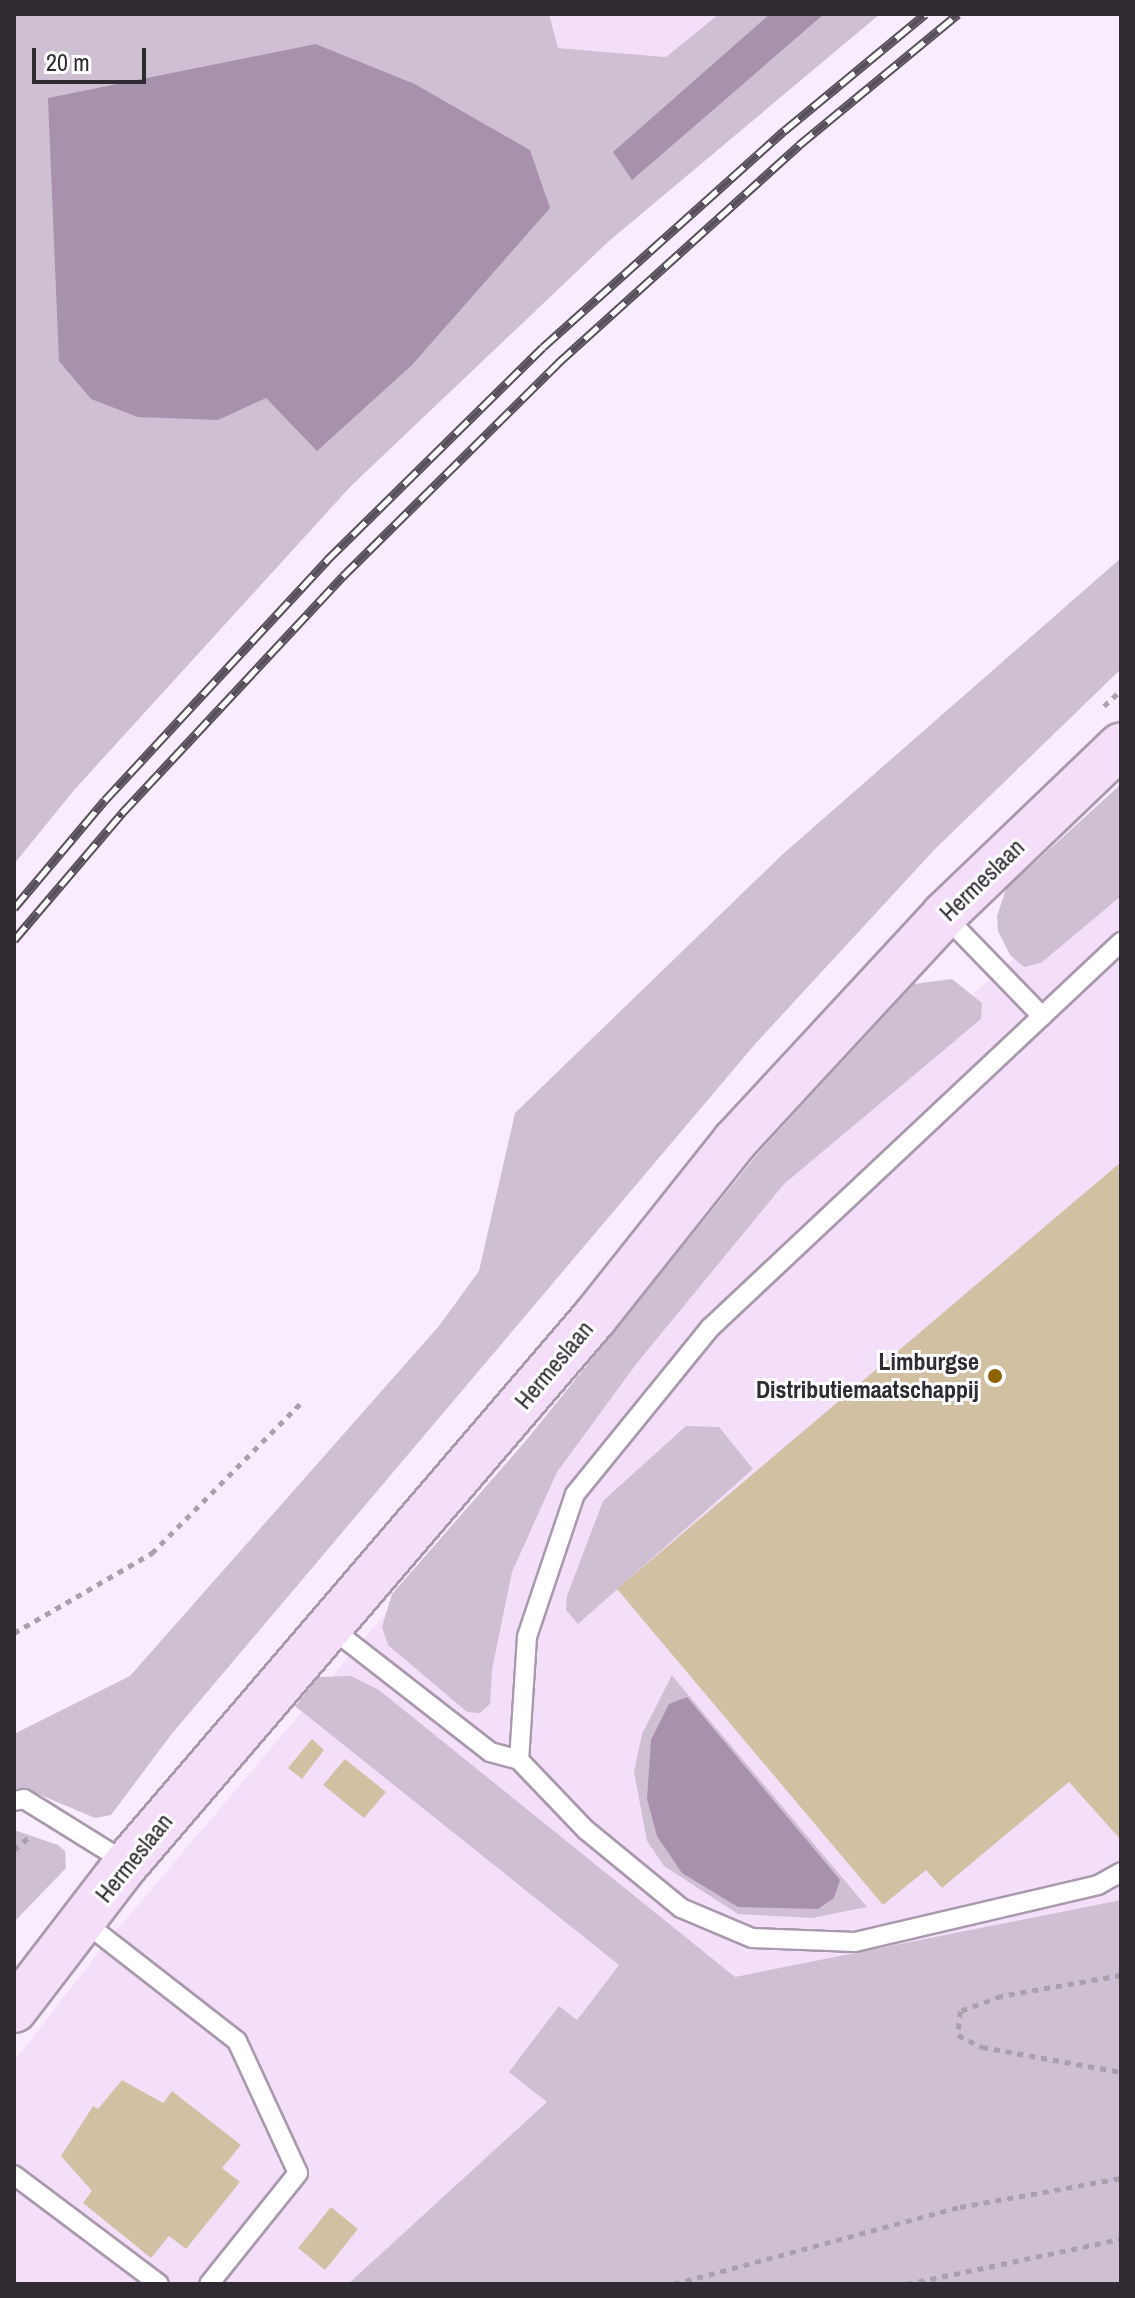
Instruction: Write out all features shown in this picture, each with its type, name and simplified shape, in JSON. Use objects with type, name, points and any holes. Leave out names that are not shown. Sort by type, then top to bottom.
[{"type":"street","name":"Hermeslaan","points":[[14,2010],[127,1863],[595,1317],[735,1141],[944,915],[1121,745]]},
{"type":"lane","points":[[944,915],[1042,1016]]},
{"type":"lane","points":[[519,1760],[527,1637],[575,1494],[710,1328],[1121,942]]},
{"type":"lane","points":[[331,1628],[490,1752],[519,1760],[586,1830],[681,1908],[752,1938],[855,1942],[1098,1885],[1121,1872]]},
{"type":"lane","points":[[14,1801],[24,1799],[127,1863]]},
{"type":"lane","points":[[83,1921],[237,2041],[298,2173],[209,2284]]},
{"type":"lane","points":[[14,2175],[159,2284]]},
{"type":"path","points":[[14,1633],[152,1553],[300,1404]]},
{"type":"path","points":[[1121,1975],[1001,1996],[973,2006],[960,2011],[958,2035],[982,2047],[1121,2072]]},
{"type":"path","points":[[674,2284],[960,2207],[1121,2178]]},
{"type":"path","points":[[907,2284],[1121,2239]]},
{"type":"shaded area","points":[[14,14],[549,14],[558,48],[666,57],[719,14],[880,14],[609,241],[351,486],[75,789],[14,864]],"holes":[[[316,44],[415,84],[530,150],[318,450],[266,398]]]},
{"type":"shaded area","points":[[549,14],[719,14],[667,57],[558,48]]},
{"type":"shaded area","points":[[770,14],[824,14],[632,180],[613,152]]},
{"type":"shaded area","points":[[316,44],[415,84],[530,150],[550,208],[412,365],[317,451],[266,398],[218,420],[138,417],[91,399],[59,361],[48,98]]},
{"type":"shaded area","points":[[1121,558],[1121,669],[935,849],[756,1043],[170,1736],[111,1815],[95,1818],[24,1788],[14,1789],[14,1734],[130,1676],[439,1326],[479,1271],[515,1113],[783,854]]},
{"type":"shaded area","points":[[1121,784],[1121,896],[1041,963],[1024,967],[1010,955],[998,931],[997,916],[1006,889]]},
{"type":"shaded area","points":[[1121,867],[1121,1919],[681,2016],[619,1965],[577,2020],[559,2007],[510,2072],[548,2102],[348,2284],[14,2284],[14,2061],[105,1944],[748,1186]]},
{"type":"shaded area","points":[[952,979],[982,1003],[981,1019],[784,1184],[637,1363],[557,1472],[512,1572],[492,1670],[490,1704],[480,1713],[467,1712],[388,1645],[382,1627],[392,1594],[524,1443],[760,1151],[914,984]]},
{"type":"shaded area","points":[[686,1426],[719,1427],[753,1469],[578,1624],[566,1610],[567,1596],[603,1501]]},
{"type":"shaded area","points":[[672,1675],[867,1907],[812,1918],[738,1914],[664,1866],[647,1841],[634,1772],[642,1734]]},
{"type":"shaded area","points":[[351,1676],[379,1690],[735,1977],[1121,1900],[1121,2284],[348,2284],[547,2102],[509,2072],[559,2006],[577,2020],[619,1965],[295,1706],[319,1677]]},
{"type":"shaded area","points":[[687,1697],[840,1880],[834,1898],[818,1909],[738,1907],[682,1873],[657,1836],[647,1799],[651,1740],[669,1704]]},
{"type":"shaded area","points":[[14,1830],[58,1845],[65,1851],[66,1868],[14,1922]]},
{"type":"building","name":"Limburgse Distributiemaatschappij","points":[[1121,1162],[1121,1840],[1069,1782],[942,1888],[926,1870],[883,1905],[617,1589]]},
{"type":"building","points":[[312,1739],[324,1750],[302,1779],[288,1768]]},
{"type":"building","points":[[345,1759],[386,1792],[364,1818],[323,1785]]},
{"type":"building","points":[[122,2080],[163,2103],[172,2091],[241,2145],[222,2168],[240,2182],[186,2249],[169,2236],[151,2258],[83,2203],[92,2191],[61,2156],[93,2106],[98,2109]]},
{"type":"building","points":[[331,2207],[358,2229],[325,2270],[298,2248]]},
{"type":"railway","points":[[14,908],[105,800],[327,560],[543,347],[785,130],[925,14]]},
{"type":"railway","points":[[14,940],[122,813],[343,576],[558,363],[799,145],[958,14]]},
{"type":"place","name":"Limburgse Distributiemaatschappij","points":[[995,1376]]}]
